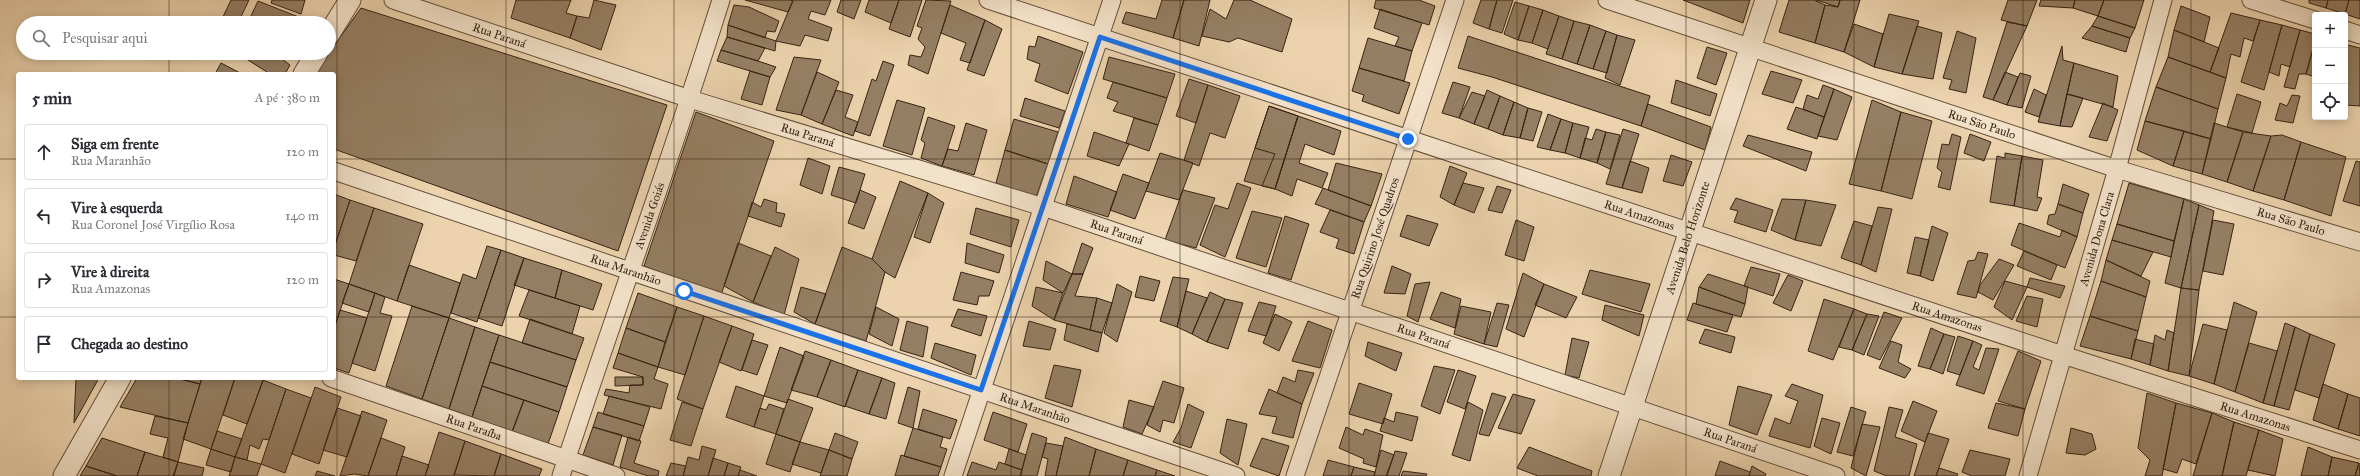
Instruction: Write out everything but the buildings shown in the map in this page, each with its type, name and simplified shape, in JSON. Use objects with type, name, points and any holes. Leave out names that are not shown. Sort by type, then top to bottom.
[{"type":"street","points":[[336,23],[350,0]]},
{"type":"street","name":"Rua Paraná","points":[[393,0],[690,99],[1043,207],[1836,476]]},
{"type":"street","name":"Avenida Goiás","points":[[561,476],[628,272],[690,99],[721,0]]},
{"type":"street","name":"Rua Amazonas","points":[[988,0],[2063,356],[2360,450]]},
{"type":"street","points":[[953,476],[1112,0]]},
{"type":"street","name":"Rua Quirino José Quadros","points":[[1296,476],[1455,0]]},
{"type":"street","name":"Rua São Paulo","points":[[1607,0],[2118,169],[2360,242]]},
{"type":"street","name":"Avenida Belo Horizonte","points":[[1609,476],[1766,0]]},
{"type":"street","name":"Avenida Dona Clara","points":[[2028,476],[2118,169],[2163,0]]},
{"type":"street","points":[[2251,0],[2312,19]]},
{"type":"street","points":[[2348,31],[2360,35]]},
{"type":"street","points":[[305,72],[313,60]]},
{"type":"street","name":"Rua Maranhão","points":[[336,172],[628,272],[1236,476]]},
{"type":"street","points":[[64,476],[119,380]]},
{"type":"street","name":"Rua Paraíba","points":[[336,380],[616,476]]},
{"type":"route","points":[[684,291],[981,390],[1100,37],[1408,139]]}]
